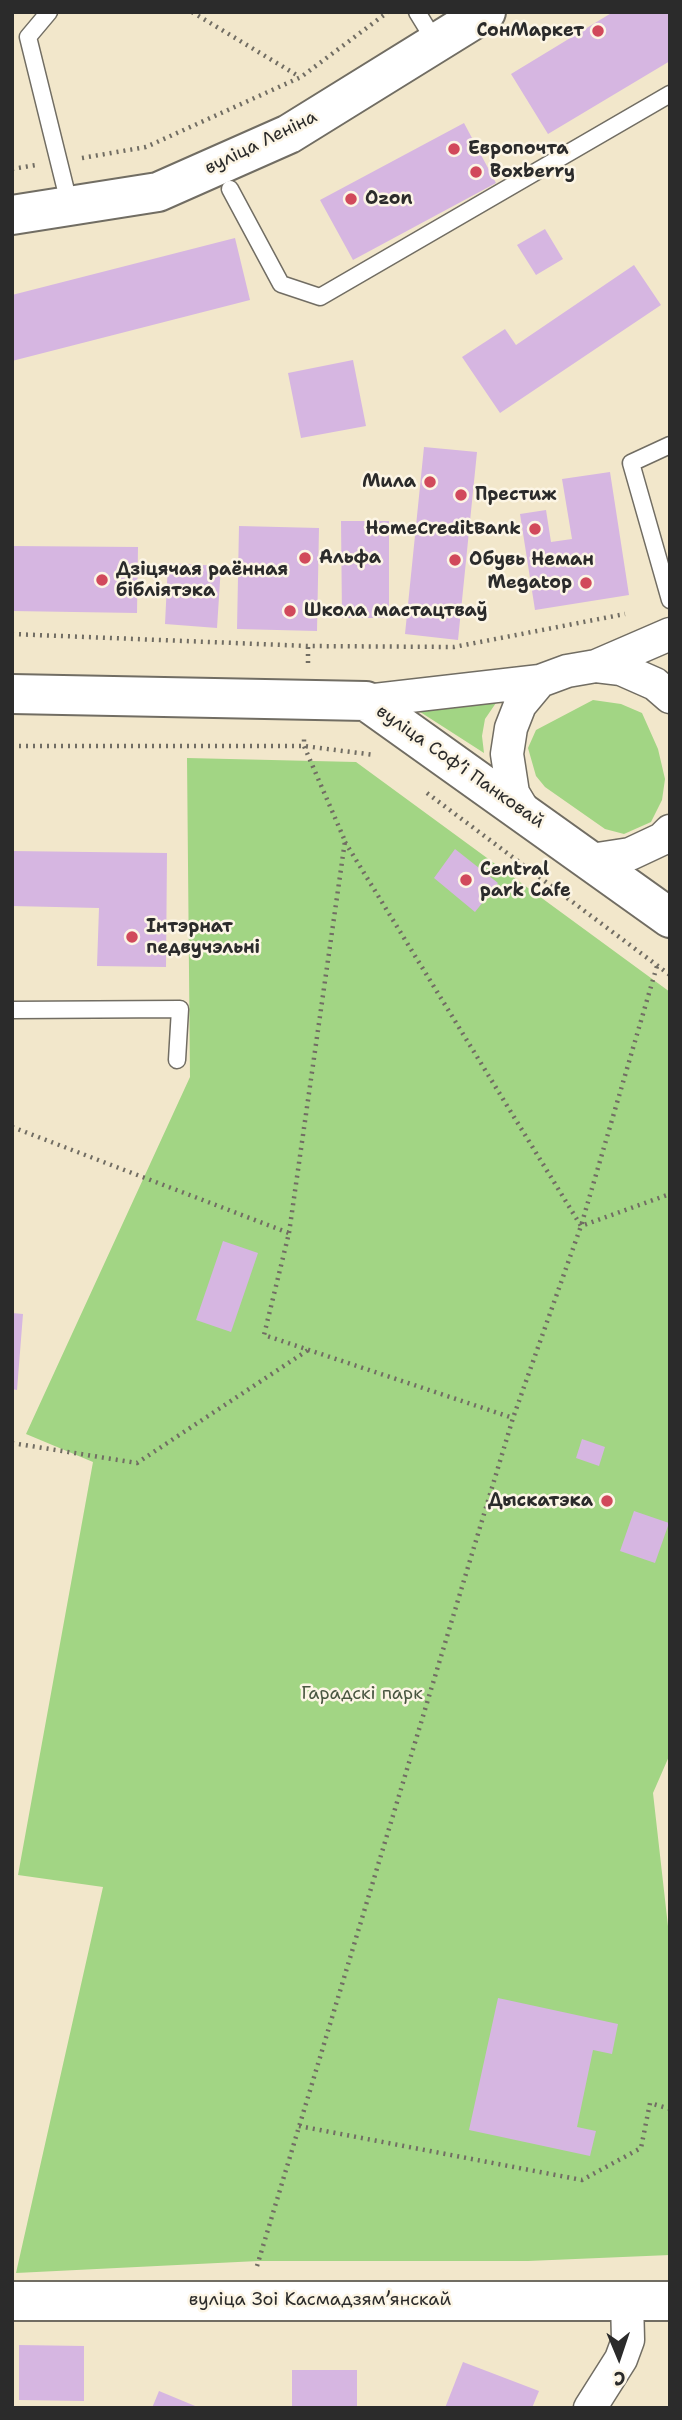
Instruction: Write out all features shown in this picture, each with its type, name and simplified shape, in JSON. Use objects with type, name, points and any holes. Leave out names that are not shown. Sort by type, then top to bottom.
[{"type":"main road","name":"вуліца Леніна","points":[[12,215],[158,192],[277,139],[426,28],[486,12]]},
{"type":"main road","name":"вуліца Софʼі Панковай","points":[[12,694],[366,701],[670,918]]},
{"type":"main road","name":"вуліца Зоі Касмадзямʼянскай","points":[[12,2301],[670,2301]]},
{"type":"street","points":[[366,701],[540,681],[567,671],[596,666],[670,635]]},
{"type":"street","points":[[596,666],[633,674],[655,684],[670,697]]},
{"type":"street","points":[[525,813],[513,793],[506,754],[511,728],[520,705],[540,681]]},
{"type":"street","points":[[591,860],[630,854],[662,839],[670,831]]},
{"type":"street","points":[[590,2408],[621,2359],[628,2340],[627,2300]]},
{"type":"lane","points":[[49,12],[28,37],[70,207]]},
{"type":"lane","points":[[230,189],[281,284],[320,297],[670,94]]},
{"type":"lane","points":[[670,445],[631,463],[670,600]]},
{"type":"lane","points":[[12,1010],[180,1009],[177,1060]]},
{"type":"path","points":[[192,12],[301,77]]},
{"type":"path","points":[[12,169],[146,147],[301,77],[388,12]]},
{"type":"path","points":[[12,634],[308,646],[454,647],[601,621],[635,611]]},
{"type":"path","points":[[12,746],[304,746],[374,754],[384,762]]},
{"type":"path","points":[[304,746],[345,841],[580,1226]]},
{"type":"path","points":[[416,785],[670,975]]},
{"type":"path","points":[[345,841],[289,1233],[264,1335],[513,1418]]},
{"type":"path","points":[[254,2277],[513,1418],[580,1226],[657,966]]},
{"type":"path","points":[[12,1127],[289,1233]]},
{"type":"path","points":[[580,1226],[670,1194]]},
{"type":"path","points":[[12,1443],[137,1463],[309,1350]]},
{"type":"path","points":[[299,2126],[582,2180],[641,2148],[650,2103],[670,2109]]},
{"type":"green space","points":[[498,700],[485,719],[482,736],[484,753],[414,708]]},
{"type":"green space","points":[[593,700],[621,704],[642,713],[658,749],[665,779],[662,800],[651,822],[624,834],[605,829],[545,787],[536,776],[528,748],[536,730]]},
{"type":"green space","name":"Гарадскі парк","points":[[187,758],[356,762],[670,992],[670,1754],[653,1793],[670,1944],[670,2255],[528,2261],[258,2261],[16,2273],[103,1887],[18,1875],[93,1462],[26,1434],[190,1077]]},
{"type":"building","points":[[613,12],[670,12],[670,61],[548,134],[511,74]]},
{"type":"building","points":[[464,123],[496,183],[353,260],[320,200]]},
{"type":"building","points":[[545,229],[563,259],[536,275],[517,245]]},
{"type":"building","points":[[235,238],[250,300],[12,361],[12,295]]},
{"type":"building","points":[[634,265],[661,305],[500,413],[462,357],[505,329],[516,345]]},
{"type":"building","points":[[353,360],[366,426],[301,438],[288,373]]},
{"type":"building","points":[[424,447],[477,452],[458,640],[405,634]]},
{"type":"building","points":[[610,472],[629,595],[535,610],[520,514],[546,510],[551,542],[572,539],[562,479]]},
{"type":"building","points":[[341,521],[389,521],[389,618],[342,618]]},
{"type":"building","points":[[239,526],[319,528],[317,631],[237,629]]},
{"type":"building","points":[[12,546],[138,547],[137,613],[12,611]]},
{"type":"building","points":[[168,563],[221,566],[217,628],[165,624]]},
{"type":"building","name":"Central park Cafe","points":[[455,849],[498,883],[475,912],[434,878]]},
{"type":"building","name":"Інтэрнат педвучэльні","points":[[12,851],[167,853],[166,967],[97,966],[99,908],[12,906]]},
{"type":"building","points":[[223,1241],[258,1253],[231,1332],[196,1320]]},
{"type":"building","points":[[12,1313],[23,1314],[17,1390],[12,1389]]},
{"type":"building","points":[[582,1439],[605,1447],[599,1466],[576,1458]]},
{"type":"building","points":[[634,1511],[669,1523],[655,1563],[620,1551]]},
{"type":"building","points":[[498,1998],[618,2024],[612,2054],[593,2050],[577,2127],[596,2131],[590,2156],[469,2130]]},
{"type":"building","points":[[19,2345],[84,2346],[84,2401],[19,2400]]},
{"type":"building","points":[[463,2362],[539,2391],[532,2408],[445,2408]]},
{"type":"building","points":[[292,2370],[357,2370],[357,2408],[292,2408]]},
{"type":"building","points":[[159,2391],[200,2408],[152,2408]]},
{"type":"place","name":"СонМаркет","points":[[598,31]]},
{"type":"place","name":"Европочта","points":[[454,149]]},
{"type":"place","name":"Boxberry","points":[[476,172]]},
{"type":"place","name":"Ozon","points":[[351,199]]},
{"type":"place","name":"Мила","points":[[430,482]]},
{"type":"place","name":"Престиж","points":[[461,495]]},
{"type":"place","name":"HomeCreditBank","points":[[535,529]]},
{"type":"place","name":"Альфа","points":[[305,558]]},
{"type":"place","name":"Обувь Неман","points":[[455,560]]},
{"type":"place","name":"Дзіцячая раённая бібліятэка","points":[[102,580]]},
{"type":"place","name":"Megatop","points":[[586,583]]},
{"type":"place","name":"Школа мастацтваў","points":[[290,611]]},
{"type":"place","name":"Central park Cafe","points":[[466,880]]},
{"type":"place","name":"Інтэрнат педвучэльні","points":[[132,937]]},
{"type":"place","name":"Дыскатэка","points":[[607,1501]]}]
